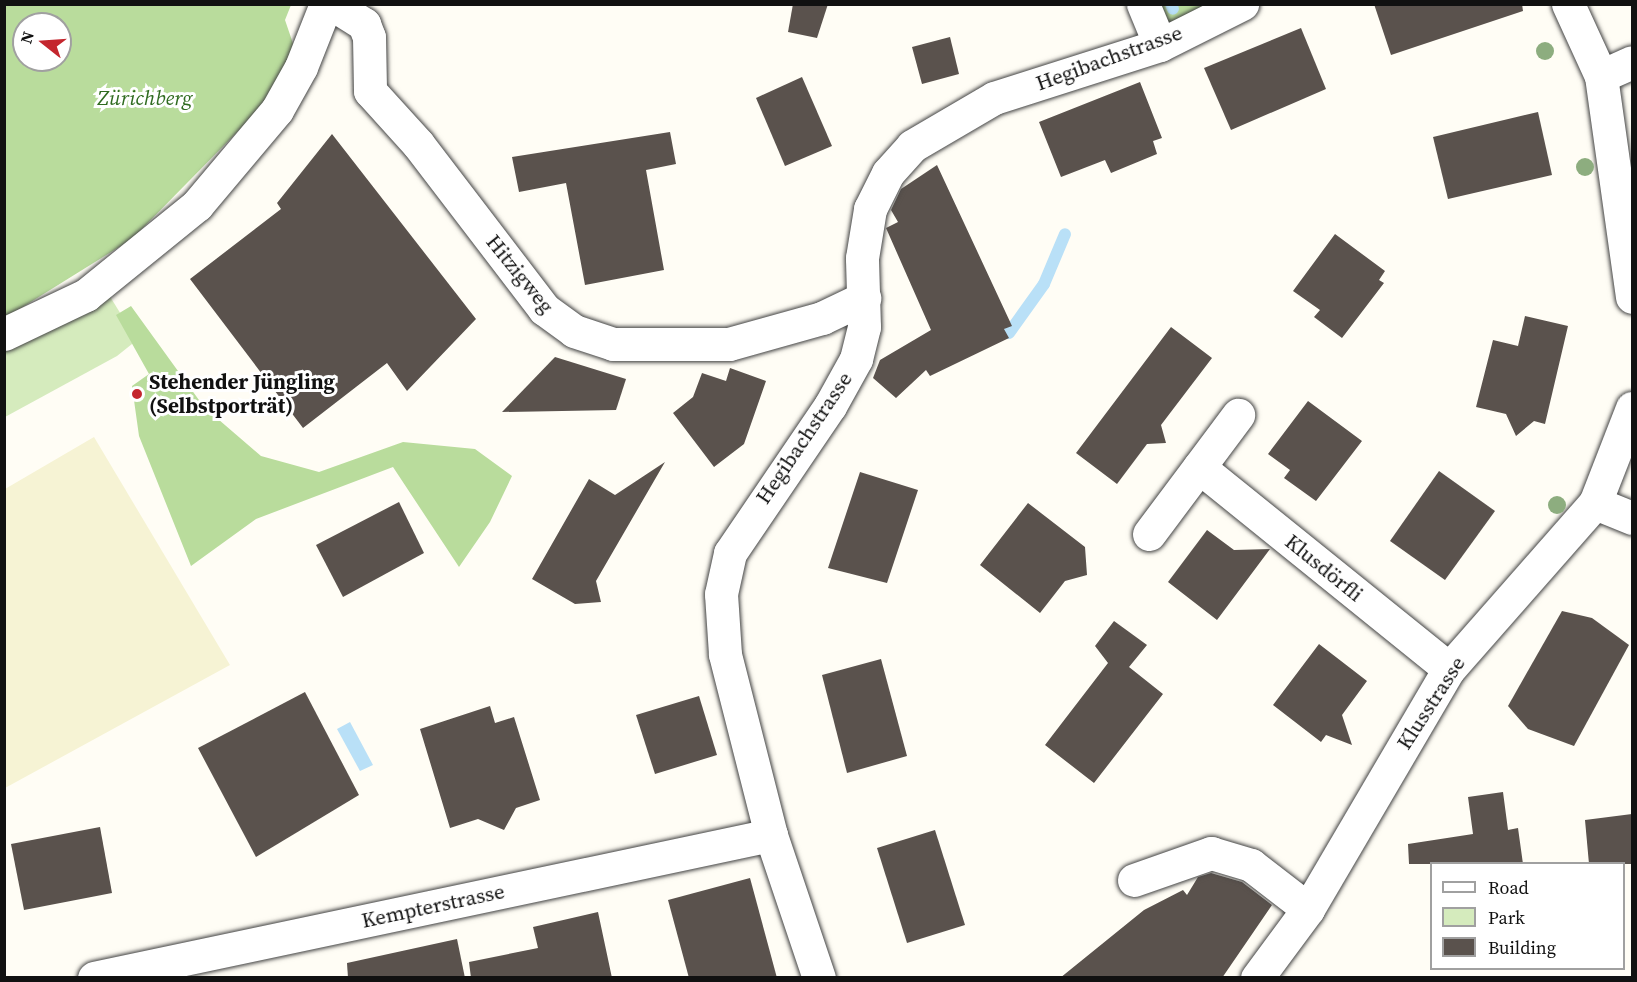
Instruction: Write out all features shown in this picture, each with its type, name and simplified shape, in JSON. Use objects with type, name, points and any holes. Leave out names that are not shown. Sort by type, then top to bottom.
[{"type":"street","points":[[4,334],[86,295],[197,205],[277,110],[301,67],[326,4]]},
{"type":"street","name":"Hitzigweg","points":[[332,4],[364,24],[369,36],[370,91],[418,144],[544,309],[574,331],[613,344],[729,344],[822,318],[864,298]]},
{"type":"street","points":[[1143,4],[1160,45]]},
{"type":"street","name":"Hegibachstrasse","points":[[819,978],[771,835],[725,654],[721,594],[730,553],[831,406],[856,359],[864,327],[862,258],[870,210],[888,172],[912,146],[994,98],[1160,45],[1242,4]]},
{"type":"street","points":[[1568,4],[1601,76],[1632,297]]},
{"type":"street","points":[[1601,76],[1632,62]]},
{"type":"street","name":"Klusstrasse","points":[[1257,978],[1308,909],[1449,669],[1594,503],[1632,408]]},
{"type":"street","points":[[1149,534],[1238,415]]},
{"type":"street","name":"Klusdörfli","points":[[1200,467],[1449,669]]},
{"type":"street","points":[[1594,503],[1632,518]]},
{"type":"street","name":"Kempterstrasse","points":[[94,978],[771,835]]},
{"type":"street","points":[[1134,880],[1211,853],[1251,865],[1308,909]]},
{"type":"shaded area","points":[[94,437],[230,665],[5,788],[5,489]]},
{"type":"green space","name":"Zürichberg","points":[[5,5],[291,5],[285,20],[301,67],[132,239],[5,318]]},
{"type":"green space","points":[[1155,5],[1214,5],[1166,27]]},
{"type":"green space","points":[[109,295],[137,340],[117,356],[5,417],[5,351]]},
{"type":"green space","points":[[131,306],[204,407],[261,456],[319,472],[403,442],[475,449],[512,476],[490,522],[459,567],[393,467],[256,519],[191,566],[139,436],[132,386],[149,374],[116,315]]},
{"type":"water","points":[[350,722],[373,765],[360,771],[337,729]]},
{"type":"building","points":[[793,4],[828,4],[817,38],[788,32]]},
{"type":"building","points":[[1374,4],[1522,4],[1523,11],[1391,55]]},
{"type":"building","points":[[1301,28],[1326,89],[1231,130],[1204,68]]},
{"type":"building","points":[[950,37],[959,74],[922,84],[912,47]]},
{"type":"building","points":[[802,77],[832,146],[785,166],[756,98]]},
{"type":"building","points":[[1140,82],[1162,138],[1153,141],[1157,154],[1111,173],[1105,160],[1061,177],[1039,122]]},
{"type":"building","points":[[1538,112],[1552,175],[1448,199],[1433,137]]},
{"type":"building","points":[[670,132],[676,164],[646,170],[664,270],[585,285],[566,183],[519,192],[512,157]]},
{"type":"building","points":[[332,134],[476,319],[407,391],[387,363],[303,428],[190,279],[281,209],[277,203]]},
{"type":"building","points":[[937,165],[1012,326],[1004,329],[1009,338],[930,376],[926,370],[896,398],[873,378],[880,360],[931,330],[886,228],[898,222],[891,210],[901,189]]},
{"type":"building","points":[[1335,234],[1385,271],[1379,280],[1384,283],[1342,338],[1314,317],[1320,310],[1293,291]]},
{"type":"building","points":[[1525,316],[1568,326],[1545,424],[1534,421],[1516,436],[1506,414],[1476,407],[1493,340],[1518,346]]},
{"type":"building","points":[[1171,327],[1212,358],[1161,425],[1166,443],[1147,444],[1117,484],[1076,453]]},
{"type":"building","points":[[555,357],[626,379],[616,410],[502,412]]},
{"type":"building","points":[[730,368],[766,381],[744,444],[714,467],[673,413],[693,397],[702,373],[726,381]]},
{"type":"building","points":[[1308,401],[1362,441],[1316,501],[1284,478],[1290,470],[1268,454]]},
{"type":"building","points":[[665,462],[596,581],[601,602],[575,604],[532,579],[589,479],[615,495]]},
{"type":"building","points":[[1439,471],[1495,511],[1445,580],[1390,541]]},
{"type":"building","points":[[860,472],[918,490],[887,583],[828,568]]},
{"type":"building","points":[[399,502],[424,553],[343,597],[316,545]]},
{"type":"building","points":[[1028,503],[1085,547],[1087,575],[1065,581],[1040,613],[980,565]]},
{"type":"building","points":[[1207,530],[1234,550],[1270,549],[1217,620],[1168,582]]},
{"type":"building","points":[[1562,611],[1592,618],[1629,645],[1574,746],[1528,729],[1508,706]]},
{"type":"building","points":[[1114,621],[1147,645],[1129,667],[1163,694],[1094,783],[1045,745],[1108,663],[1095,646]]},
{"type":"building","points":[[1319,644],[1367,681],[1342,715],[1352,745],[1326,735],[1321,742],[1273,705]]},
{"type":"building","points":[[881,659],[907,756],[847,773],[822,675]]},
{"type":"building","points":[[305,692],[359,795],[256,857],[198,748]]},
{"type":"building","points":[[699,696],[717,755],[655,774],[636,715]]},
{"type":"building","points":[[490,706],[495,723],[514,717],[540,800],[516,808],[504,830],[478,819],[450,828],[420,729]]},
{"type":"building","points":[[1503,792],[1508,830],[1518,828],[1523,862],[1409,864],[1408,844],[1473,834],[1468,797]]},
{"type":"building","points":[[1632,814],[1632,864],[1589,862],[1585,820]]},
{"type":"building","points":[[100,827],[112,893],[24,910],[11,844]]},
{"type":"building","points":[[935,830],[965,925],[907,943],[877,848]]},
{"type":"building","points":[[1211,873],[1242,882],[1272,905],[1222,978],[1060,978],[1144,910],[1183,890],[1187,895],[1198,877]]},
{"type":"building","points":[[750,878],[777,978],[689,978],[668,900]]},
{"type":"building","points":[[598,912],[612,978],[471,978],[469,962],[538,948],[533,927]]},
{"type":"building","points":[[457,939],[465,978],[348,978],[347,963]]},
{"type":"waterway","points":[[1171,4],[1173,9]]},
{"type":"waterway","points":[[1009,333],[1044,284],[1065,234]]},
{"type":"place","name":"Stehender Jüngling (Selbstporträt)","points":[[137,394]]}]
